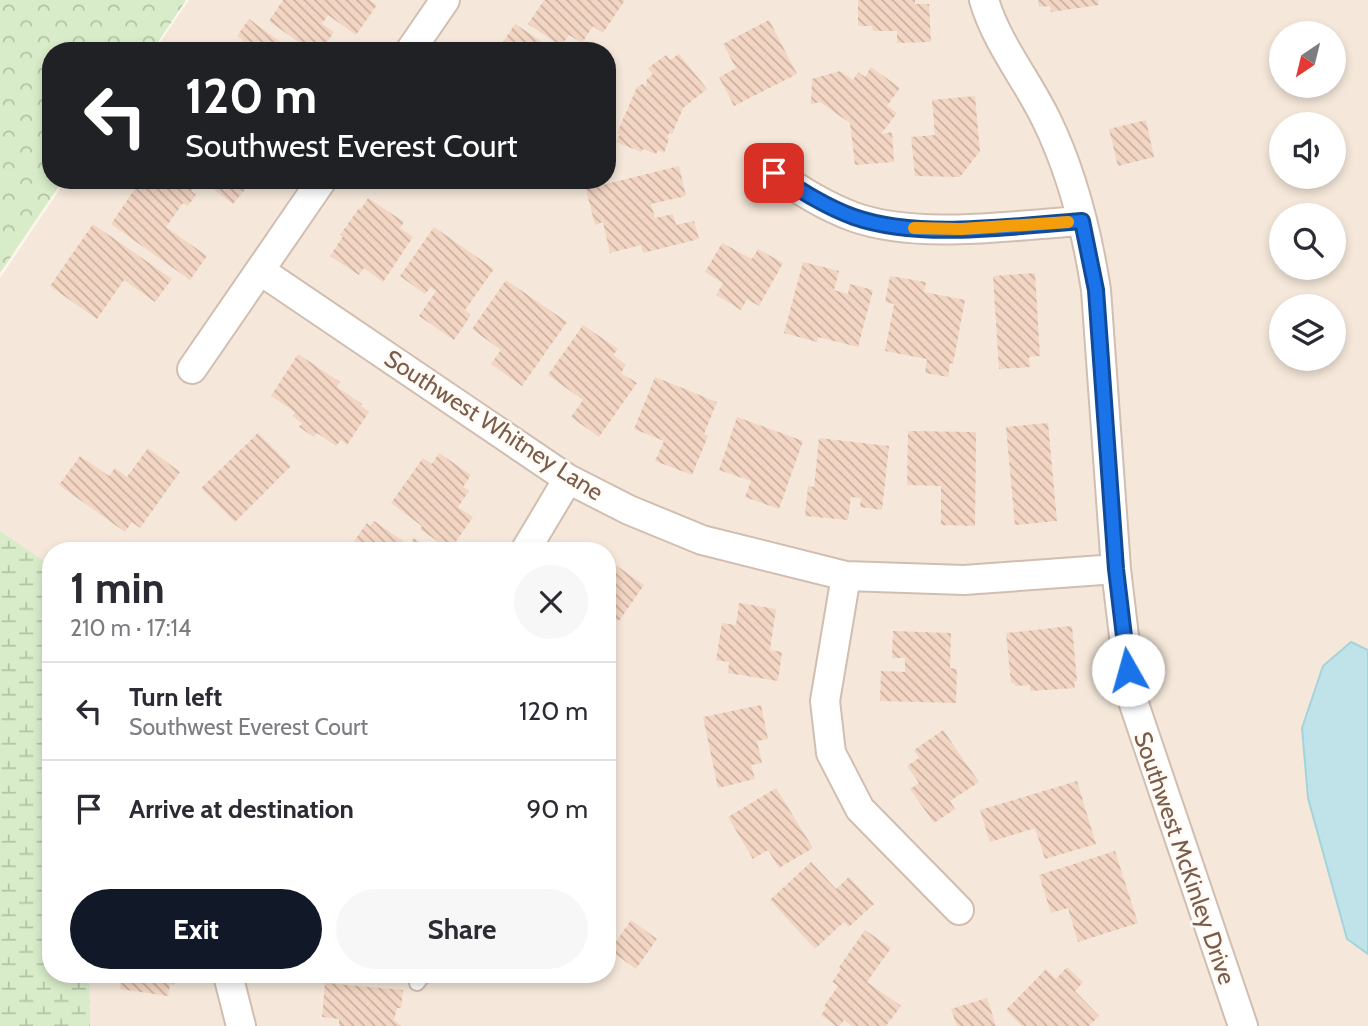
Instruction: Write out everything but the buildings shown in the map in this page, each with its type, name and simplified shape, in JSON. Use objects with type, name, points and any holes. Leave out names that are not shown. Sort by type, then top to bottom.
[{"type":"street","points":[[416,42],[444,0]]},
{"type":"street","name":"Southwest McKinley Drive","points":[[984,0],[989,18],[1005,52],[1047,120],[1082,221],[1096,290],[1116,569],[1131,695],[1243,1026]]},
{"type":"street","points":[[774,173],[820,203],[856,218],[907,227],[961,229],[1082,221]]},
{"type":"street","points":[[192,369],[316,189]]},
{"type":"street","name":"Southwest Whitney Lane","points":[[261,271],[568,479],[629,510],[702,540],[846,576],[964,580],[1116,569]]},
{"type":"street","points":[[530,542],[568,479]]},
{"type":"street","points":[[846,576],[825,701],[831,753],[860,809],[959,910]]},
{"type":"street","points":[[230,983],[241,1026]]},
{"type":"shaded area","points":[[189,0],[1368,0],[1368,1026],[0,1026],[0,278],[60,189],[616,189],[616,42],[160,42]]},
{"type":"green space","points":[[0,0],[186,0],[158,42],[42,42],[42,189],[57,189],[0,273]]},
{"type":"green space","points":[[0,531],[42,560],[42,983],[89,983],[90,1026],[0,1026]]},
{"type":"water","points":[[1351,642],[1368,650],[1368,954],[1347,939],[1308,798],[1302,728],[1323,666]]},
{"type":"slow traffic","points":[[914,228],[961,229],[1068,222]]},
{"type":"route","points":[[774,173],[820,203],[856,218],[907,227],[961,229],[1082,221],[1096,290],[1116,569],[1128,670]]}]
